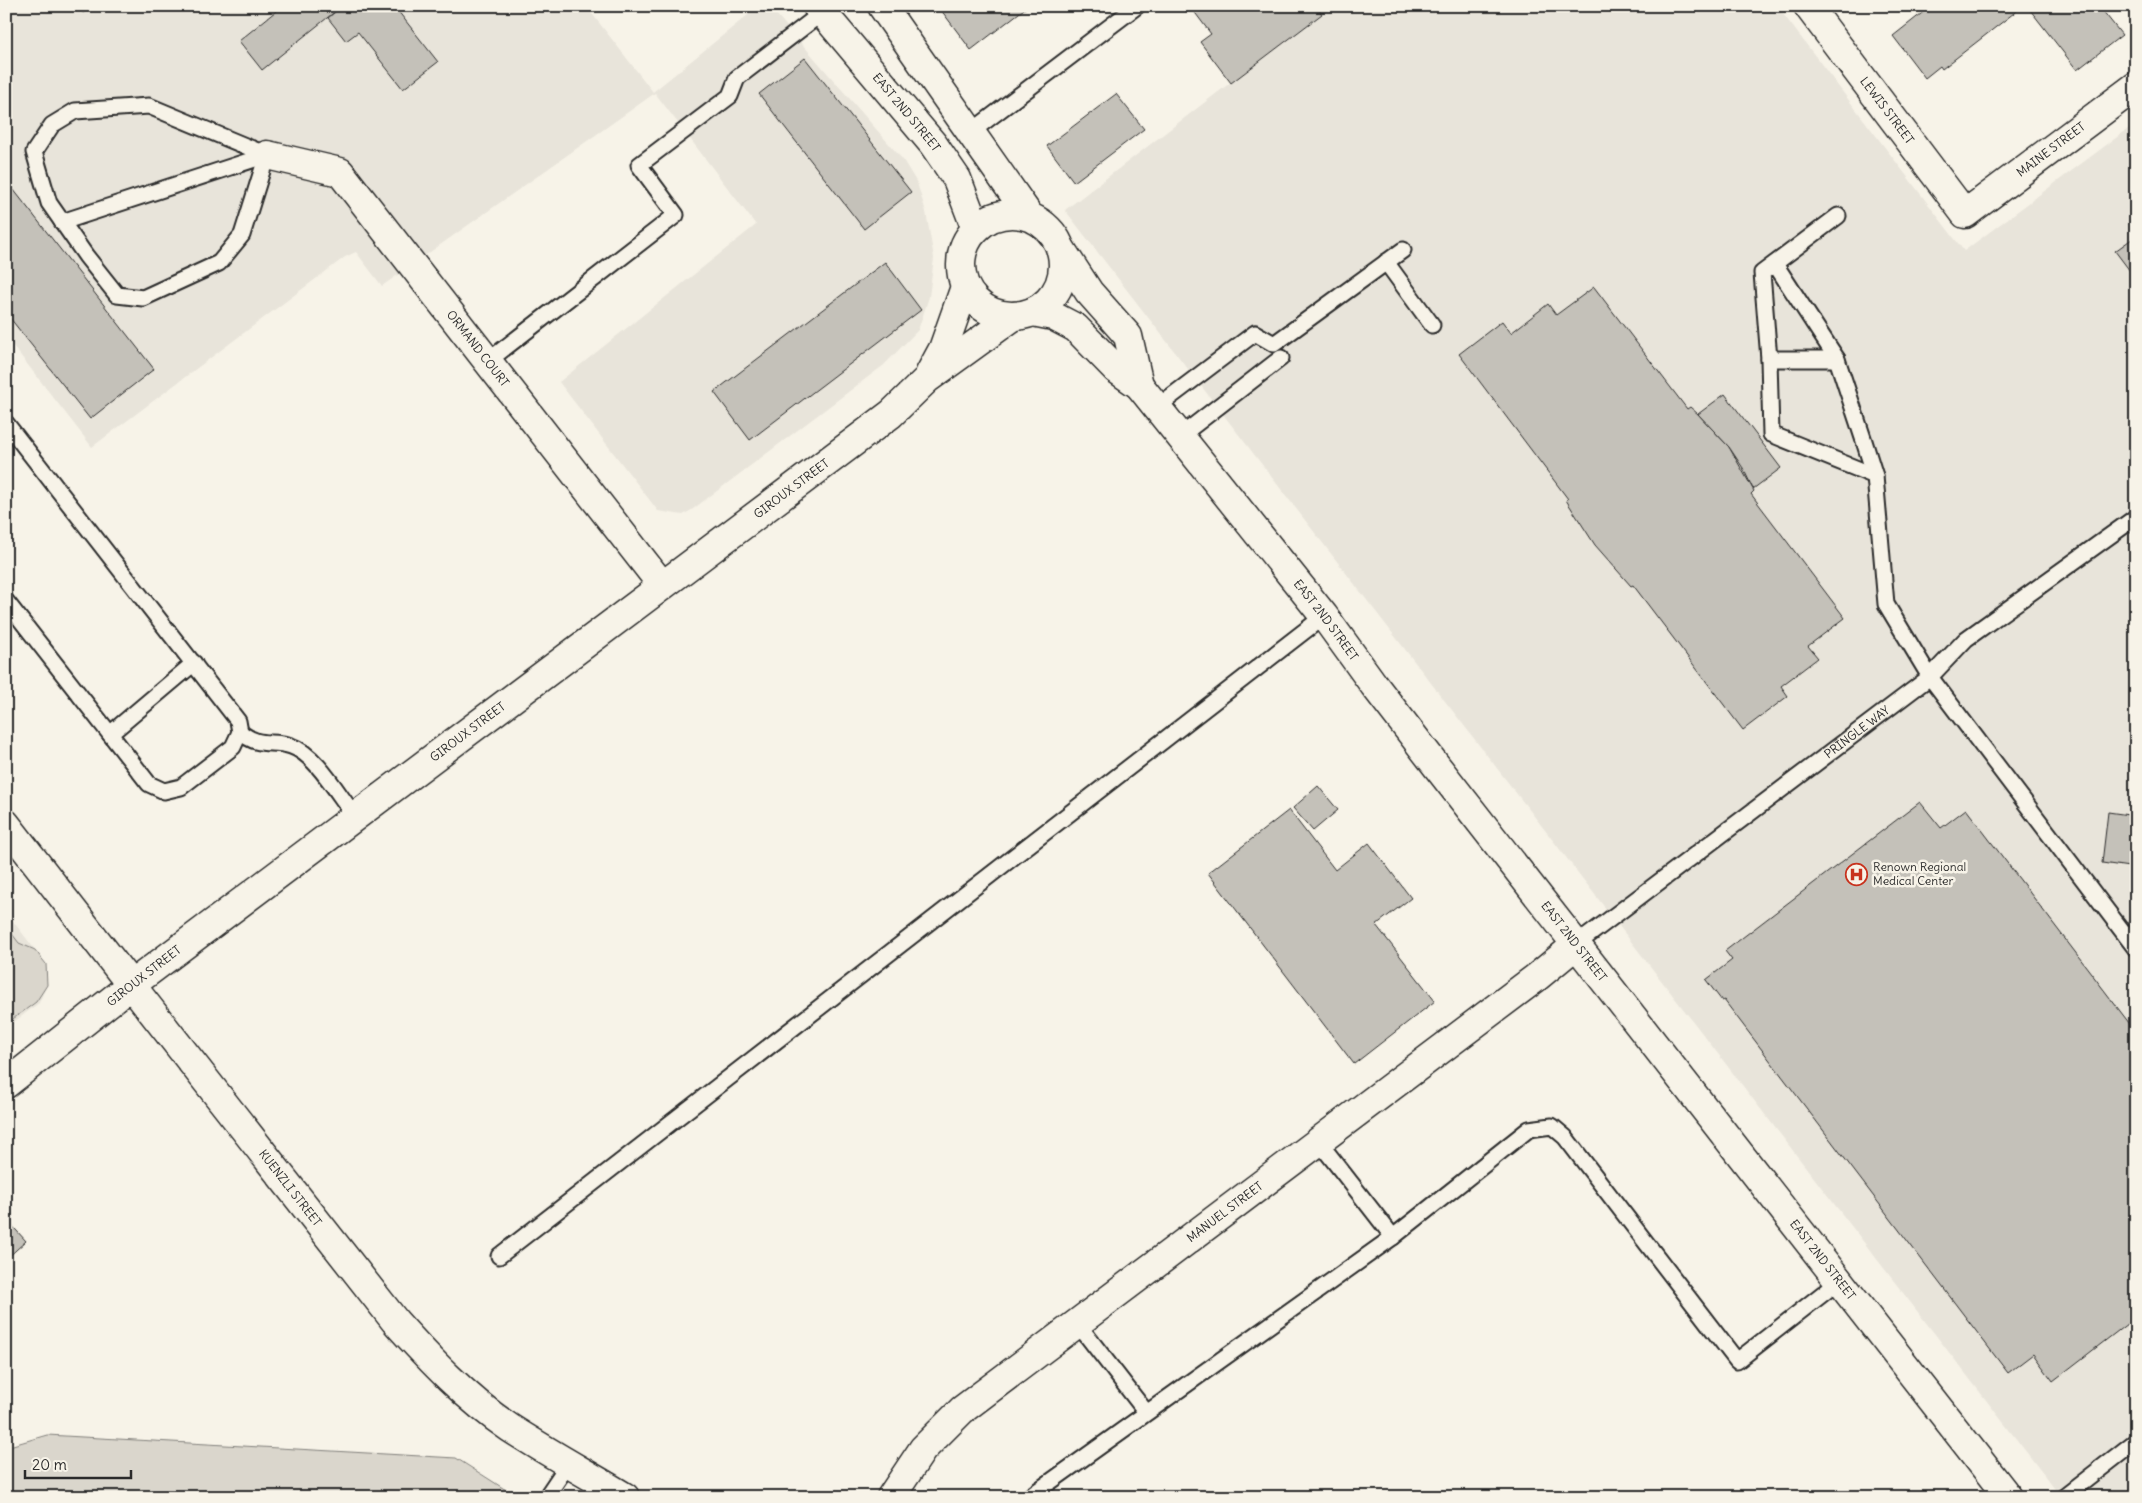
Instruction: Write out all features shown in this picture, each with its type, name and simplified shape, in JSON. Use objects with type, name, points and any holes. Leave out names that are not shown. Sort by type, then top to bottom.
[{"type":"street","points":[[882,6],[1030,217]]},
{"type":"street","name":"LEWIS STREET","points":[[1808,6],[1965,214]]},
{"type":"street","name":"EAST 2ND STREET","points":[[820,9],[934,144],[957,179],[968,203],[976,229]]},
{"type":"street","name":"MAINE STREET","points":[[1965,214],[2136,86]]},
{"type":"street","name":"ORMAND COURT","points":[[267,155],[340,172],[662,585]]},
{"type":"street","points":[[1020,213],[1030,217],[1052,232],[1062,249],[1064,268],[1059,286],[1048,302],[1024,314],[995,314],[979,304],[965,287],[961,271],[962,252],[970,235],[983,222],[1000,214],[1020,213]]},
{"type":"street","name":"EAST 2ND STREET","points":[[1062,249],[1089,292],[1128,336],[1140,385]]},
{"type":"street","name":"GIROUX STREET","points":[[927,379],[943,349],[965,287]]},
{"type":"street","name":"EAST 2ND STREET","points":[[1024,314],[1053,316],[1076,328],[1116,369],[1140,385],[1324,616],[1374,685],[2008,1497]]},
{"type":"street","name":"GIROUX STREET","points":[[6,1084],[131,985],[891,414],[927,379],[1024,314]]},
{"type":"street","name":"KUENZLI STREET","points":[[6,824],[395,1322],[422,1352],[460,1388],[509,1427],[625,1497]]},
{"type":"street","name":"MANUEL STREET","points":[[891,1497],[922,1449],[962,1410],[1537,978],[1577,944]]},
{"type":"lane","points":[[971,132],[1137,6]]},
{"type":"lane","points":[[488,361],[676,215],[639,166],[730,96],[737,78],[820,9]]},
{"type":"lane","points":[[149,106],[267,155],[242,235],[219,263],[143,298],[117,295],[62,222],[49,203],[34,152],[52,125],[75,111],[149,106]]},
{"type":"lane","points":[[62,222],[267,155]]},
{"type":"lane","points":[[1838,216],[1762,273],[1769,359],[1771,434],[1875,476]]},
{"type":"lane","points":[[1157,407],[1254,333],[1274,344],[1403,250]]},
{"type":"lane","points":[[1386,262],[1432,325]]},
{"type":"lane","points":[[1775,264],[1837,359],[1875,476],[1886,604],[1930,677],[2136,949]]},
{"type":"lane","points":[[1180,437],[1281,358]]},
{"type":"lane","points":[[1769,359],[1837,359]]},
{"type":"lane","points":[[6,422],[238,721],[240,732],[233,747],[181,787],[164,791],[149,784],[6,601]]},
{"type":"lane","name":"PRINGLE WAY","points":[[1577,944],[1930,677],[1966,639],[2136,517]]},
{"type":"lane","points":[[499,1256],[1324,616]]},
{"type":"lane","points":[[110,734],[194,664]]},
{"type":"lane","points":[[240,732],[251,741],[291,746],[311,759],[355,816]]},
{"type":"lane","points":[[1029,1497],[1393,1237],[1529,1130],[1552,1126],[1565,1137],[1738,1360],[1839,1281]]},
{"type":"lane","points":[[1318,1142],[1393,1237]]},
{"type":"lane","points":[[1077,1323],[1146,1412]]},
{"type":"lane","points":[[2064,1497],[2136,1442]]},
{"type":"lane","points":[[546,1497],[569,1463]]},
{"type":"shaded area","points":[[6,6],[586,6],[653,92],[759,6],[769,6],[903,160],[917,183],[926,212],[934,258],[929,297],[918,330],[884,365],[693,509],[683,515],[658,511],[559,382],[756,225],[655,93],[382,286],[356,252],[345,257],[92,447],[6,337]]},
{"type":"shaded area","name":"Renown Regional Medical Center","points":[[1330,6],[1777,6],[1964,251],[2136,123],[2136,1497],[2061,1497],[1065,210]]},
{"type":"shaded area","points":[[6,912],[46,964],[47,985],[39,1003],[6,1028]]},
{"type":"shaded area","points":[[6,926],[19,943],[35,950],[46,964],[47,985],[36,1002],[6,1024]]},
{"type":"shaded area","points":[[47,1435],[456,1458],[517,1497],[6,1497],[6,1447]]},
{"type":"building","points":[[78,6],[92,6],[83,13]]},
{"type":"building","points":[[273,6],[342,6],[262,70],[239,41],[276,11]]},
{"type":"building","points":[[342,6],[394,6],[438,62],[403,89],[358,32],[346,41],[328,18]]},
{"type":"building","points":[[938,6],[1028,6],[971,50]]},
{"type":"building","points":[[1190,6],[1316,6],[1322,14],[1231,83],[1200,42],[1211,34]]},
{"type":"building","points":[[1931,6],[2023,6],[1942,69],[1940,66],[1925,78],[1893,36]]},
{"type":"building","points":[[2027,6],[2099,6],[2122,35],[2077,70]]},
{"type":"building","points":[[805,58],[911,192],[864,229],[759,94]]},
{"type":"building","points":[[1116,94],[1144,129],[1074,182],[1047,146]]},
{"type":"building","points":[[6,180],[154,369],[90,419],[6,313]]},
{"type":"building","points":[[2136,236],[2136,279],[2115,251]]},
{"type":"building","points":[[885,262],[921,310],[750,440],[714,392]]},
{"type":"building","points":[[1594,287],[1687,409],[1690,407],[1698,414],[1729,447],[1754,491],[1751,494],[1845,618],[1808,646],[1818,658],[1781,686],[1788,696],[1743,730],[1633,585],[1631,586],[1595,545],[1566,500],[1568,499],[1459,354],[1502,321],[1511,333],[1548,304],[1556,315]]},
{"type":"building","points":[[1725,394],[1781,468],[1753,489],[1743,468],[1729,447],[1698,414]]},
{"type":"building","points":[[1318,786],[1338,810],[1313,831],[1293,808]]},
{"type":"building","points":[[1920,802],[1941,828],[1966,809],[2136,1032],[2136,1317],[2053,1381],[2033,1354],[2008,1373],[1724,1000],[1722,1001],[1706,980],[1732,960],[1725,951]]},
{"type":"building","points":[[1289,810],[1335,870],[1369,843],[1411,898],[1376,925],[1435,1001],[1354,1064],[1208,873]]},
{"type":"building","points":[[2108,812],[2136,816],[2136,868],[2102,863]]},
{"type":"building","points":[[6,1219],[26,1241],[6,1259]]},
{"type":"place","name":"Renown Regional Medical Center","points":[[1857,874]]}]
